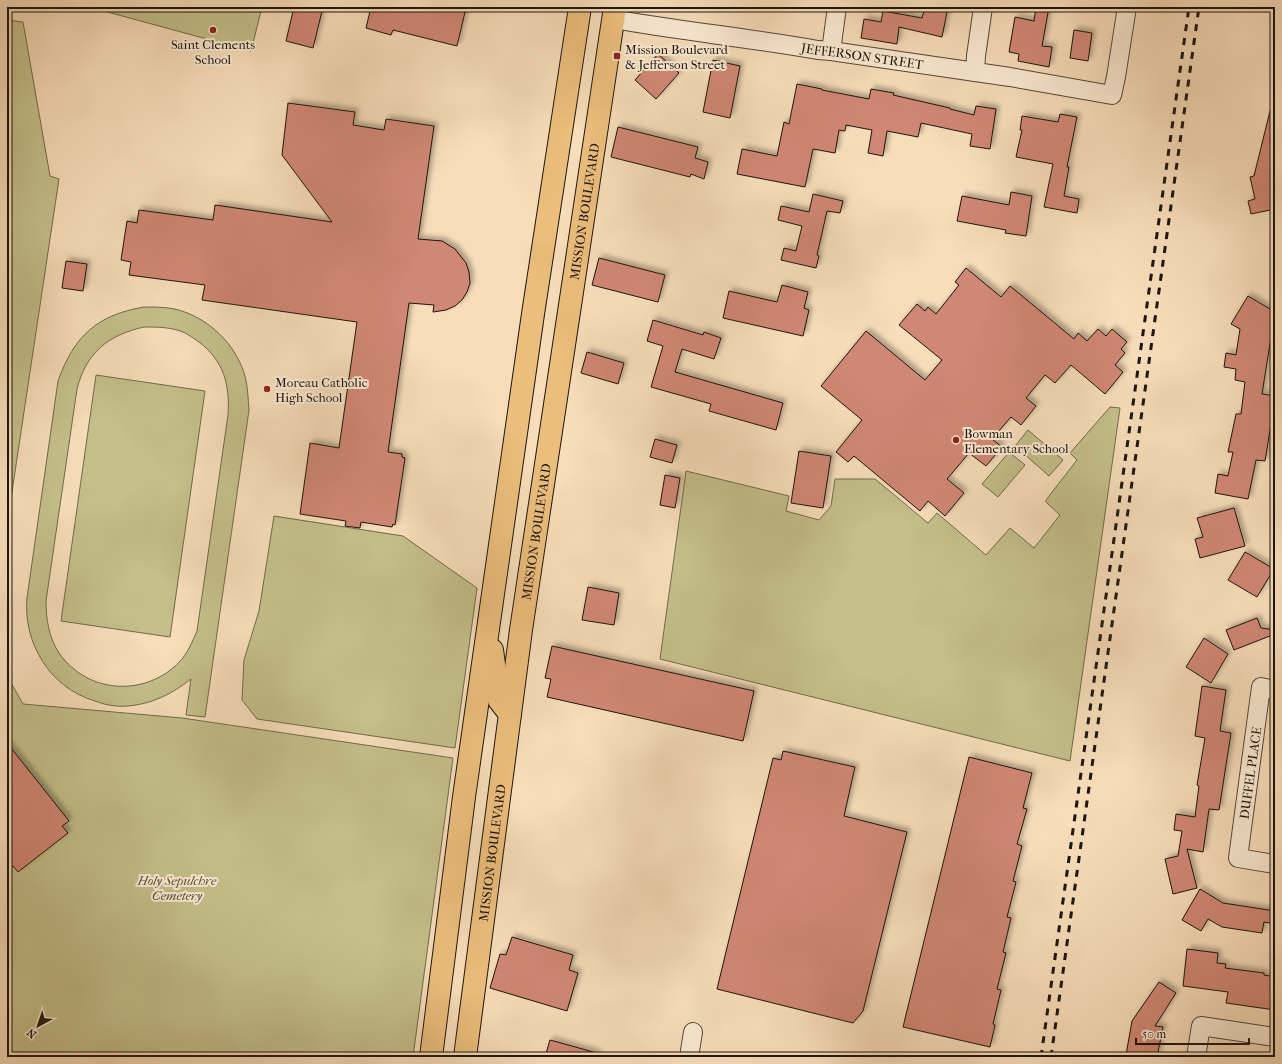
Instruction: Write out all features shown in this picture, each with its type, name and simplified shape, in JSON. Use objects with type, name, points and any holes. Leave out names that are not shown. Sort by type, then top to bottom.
[{"type":"main road","points":[[431,1057],[464,797],[488,626],[533,314],[580,7]]},
{"type":"main road","name":"MISSION BOULEVARD","points":[[465,1057],[521,630],[614,13]]},
{"type":"main road","points":[[560,141],[594,147]]},
{"type":"main road","points":[[488,626],[499,700],[510,714]]},
{"type":"street","points":[[831,51],[837,7]]},
{"type":"street","points":[[976,72],[976,56],[983,7]]},
{"type":"street","name":"JEFFERSON STREET","points":[[614,13],[634,23],[976,72],[1112,95],[1127,7]]},
{"type":"street","name":"DUFFEL PLACE","points":[[1268,688],[1238,858],[1275,864]]},
{"type":"street","points":[[1196,1057],[1201,1026],[1275,1037]]},
{"type":"street","points":[[690,1057],[693,1032]]},
{"type":"green space","name":"Saint Clements School","points":[[89,7],[262,7],[251,51]]},
{"type":"green space","points":[[7,20],[23,22],[50,176],[59,179],[7,525]]},
{"type":"green space","points":[[144,307],[167,308],[175,309],[199,318],[209,325],[228,343],[241,364],[246,380],[249,410],[205,717],[186,715],[191,679],[169,694],[153,701],[137,705],[111,705],[79,695],[65,686],[53,675],[43,662],[35,647],[30,631],[27,615],[27,598],[58,381],[64,365],[80,340],[89,330],[100,322],[127,311]],"holes":[[[144,327],[173,329],[186,333],[208,349],[224,374],[228,394],[228,415],[197,631],[183,658],[169,671],[154,680],[137,685],[120,686],[103,684],[86,677],[72,667],[59,653],[49,628],[46,601],[77,389],[81,376],[86,365],[100,348],[120,335],[131,330]]]},
{"type":"green space","points":[[96,375],[205,391],[170,637],[61,621]]},
{"type":"green space","points":[[1110,407],[1120,408],[1070,761],[660,659],[686,471],[789,496],[786,511],[819,520],[831,506],[835,479],[875,479],[928,523],[937,513],[986,555],[1010,528],[1034,548],[1060,515],[1046,502],[1046,500],[1077,460],[1070,453]]},
{"type":"green space","points":[[1028,430],[1063,460],[1049,476],[1015,446]]},
{"type":"green space","points":[[1009,452],[1025,465],[998,497],[982,484]]},
{"type":"green space","points":[[274,516],[403,536],[477,588],[455,748],[257,719],[242,700],[244,660],[259,611]]},
{"type":"green space","name":"Holy Sepulchre Cemetery","points":[[7,676],[23,704],[182,718],[453,758],[413,1057],[7,1057]]},
{"type":"building","points":[[294,7],[323,7],[313,48],[286,41]]},
{"type":"building","points":[[371,7],[384,10],[385,7],[445,7],[465,12],[457,46],[393,30],[391,35],[366,28]]},
{"type":"building","points":[[925,7],[948,7],[942,37],[899,27],[897,44],[861,38],[864,19],[881,22],[883,11],[922,18]]},
{"type":"building","points":[[1036,7],[1049,7],[1042,46],[1052,47],[1049,67],[1018,61],[1019,54],[1009,52],[1015,17],[1034,21]]},
{"type":"building","points":[[1074,30],[1092,33],[1088,61],[1070,58]]},
{"type":"building","points":[[658,54],[679,73],[656,99],[635,80]]},
{"type":"building","points":[[713,60],[740,66],[730,118],[703,112]]},
{"type":"building","points":[[797,84],[869,99],[871,89],[894,93],[893,95],[974,115],[976,106],[996,109],[990,149],[970,146],[972,134],[921,123],[918,137],[887,131],[883,156],[868,153],[872,130],[846,125],[845,131],[839,130],[835,153],[813,149],[805,187],[737,174],[742,149],[777,156],[784,122],[789,124]]},
{"type":"building","points":[[288,103],[355,112],[353,125],[384,130],[386,119],[434,126],[418,239],[442,241],[455,249],[466,263],[470,283],[462,300],[455,306],[446,310],[433,312],[434,305],[409,303],[388,452],[402,454],[402,457],[405,458],[395,525],[393,524],[392,527],[361,522],[360,528],[345,526],[346,521],[300,514],[310,443],[339,448],[357,322],[202,300],[205,285],[129,275],[131,262],[121,260],[127,221],[137,223],[139,210],[213,220],[215,205],[332,222],[282,155]]},
{"type":"building","points":[[1271,107],[1275,107],[1275,209],[1251,214],[1248,201],[1255,199],[1250,177],[1254,176]]},
{"type":"building","points":[[1060,114],[1077,117],[1067,167],[1069,167],[1064,196],[1079,199],[1077,213],[1044,207],[1053,164],[1016,157],[1022,130],[1020,130],[1022,116],[1058,122]]},
{"type":"building","points":[[618,127],[698,147],[695,158],[708,162],[704,179],[691,174],[690,177],[611,157]]},
{"type":"building","points":[[1011,192],[1032,196],[1026,236],[1005,233],[1006,230],[957,221],[962,196],[1009,205]]},
{"type":"building","points":[[813,194],[843,201],[840,213],[827,211],[817,255],[819,256],[816,268],[781,260],[784,248],[796,251],[802,226],[778,220],[781,206],[809,212]]},
{"type":"building","points":[[599,258],[665,275],[658,302],[592,285]]},
{"type":"building","points":[[66,261],[87,264],[83,291],[62,288]]},
{"type":"building","points":[[966,268],[1001,297],[1010,286],[1074,339],[1078,333],[1087,341],[1098,329],[1106,336],[1112,329],[1127,342],[1121,349],[1125,353],[1115,365],[1123,372],[1105,394],[1071,365],[1055,383],[1045,375],[1026,398],[1036,406],[1021,425],[1011,417],[992,439],[1002,447],[986,466],[969,453],[947,479],[964,493],[945,516],[928,501],[920,511],[854,456],[848,462],[836,452],[862,420],[821,386],[866,331],[925,380],[942,360],[899,325],[917,304],[925,311],[928,307],[936,314],[959,285],[955,282]]},
{"type":"building","points":[[782,285],[808,292],[804,308],[809,310],[803,336],[723,318],[729,291],[777,302]]},
{"type":"building","points":[[1248,296],[1275,312],[1262,394],[1275,396],[1275,399],[1265,461],[1256,460],[1248,499],[1215,493],[1218,474],[1228,476],[1233,452],[1228,452],[1236,414],[1241,414],[1245,382],[1235,380],[1236,369],[1224,367],[1226,353],[1236,355],[1240,329],[1231,324]]},
{"type":"building","points":[[653,320],[703,335],[704,332],[721,338],[714,359],[682,349],[675,372],[783,403],[776,430],[709,411],[711,404],[651,387],[663,346],[647,341]]},
{"type":"building","points":[[587,352],[624,363],[618,384],[581,373]]},
{"type":"building","points":[[655,439],[677,445],[672,463],[650,457]]},
{"type":"building","points":[[799,451],[831,456],[823,508],[791,503]]},
{"type":"building","points":[[665,475],[680,478],[675,508],[660,505]]},
{"type":"building","points":[[1234,508],[1245,546],[1200,558],[1195,539],[1203,537],[1197,518]]},
{"type":"building","points":[[1245,552],[1274,569],[1257,597],[1228,580]]},
{"type":"building","points":[[588,587],[619,593],[614,625],[582,620]]},
{"type":"building","points":[[1257,618],[1261,628],[1275,630],[1275,634],[1234,650],[1226,630]]},
{"type":"building","points":[[1204,638],[1228,654],[1211,683],[1186,667]]},
{"type":"building","points":[[552,646],[754,691],[743,741],[547,697],[551,679],[545,678]]},
{"type":"building","points":[[1202,686],[1226,690],[1220,731],[1231,733],[1219,810],[1209,809],[1203,852],[1187,849],[1197,888],[1173,894],[1165,859],[1178,856],[1182,831],[1174,830],[1176,814],[1195,817],[1199,786],[1197,785],[1205,738],[1195,736]]},
{"type":"building","points":[[7,743],[69,821],[62,826],[68,833],[18,872],[13,866],[7,871]]},
{"type":"building","points":[[783,751],[855,767],[844,816],[907,832],[863,1011],[853,1023],[717,989],[773,758],[781,760]]},
{"type":"building","points":[[969,757],[1032,773],[1023,808],[1027,809],[1017,844],[1022,846],[1013,881],[1016,882],[1007,917],[1011,918],[1003,952],[1006,953],[997,989],[1001,990],[993,1024],[995,1025],[990,1047],[903,1027]]},
{"type":"building","points":[[1200,889],[1223,903],[1275,911],[1275,924],[1264,922],[1262,933],[1222,927],[1208,919],[1201,931],[1182,920]]},
{"type":"building","points":[[512,937],[573,955],[569,970],[578,973],[567,1011],[490,988],[500,954],[506,955]]},
{"type":"building","points":[[1187,949],[1218,953],[1217,963],[1226,964],[1225,968],[1264,973],[1264,975],[1275,977],[1275,1010],[1226,1003],[1228,992],[1183,986]]},
{"type":"building","points":[[1159,982],[1176,993],[1155,1026],[1163,1027],[1157,1057],[1137,1057],[1126,1055],[1132,1021]]},
{"type":"building","points":[[550,1040],[597,1053],[597,1057],[545,1057]]},
{"type":"railway","points":[[1041,1057],[1189,7]]},
{"type":"railway","points":[[1051,1057],[1199,7]]},
{"type":"place","name":"Saint Clements School","points":[[213,30]]},
{"type":"place","name":"Mission Boulevard & Jefferson Street","points":[[617,56]]},
{"type":"place","name":"Moreau Catholic High School","points":[[267,389]]},
{"type":"place","name":"Bowman Elementary School","points":[[956,440]]}]
